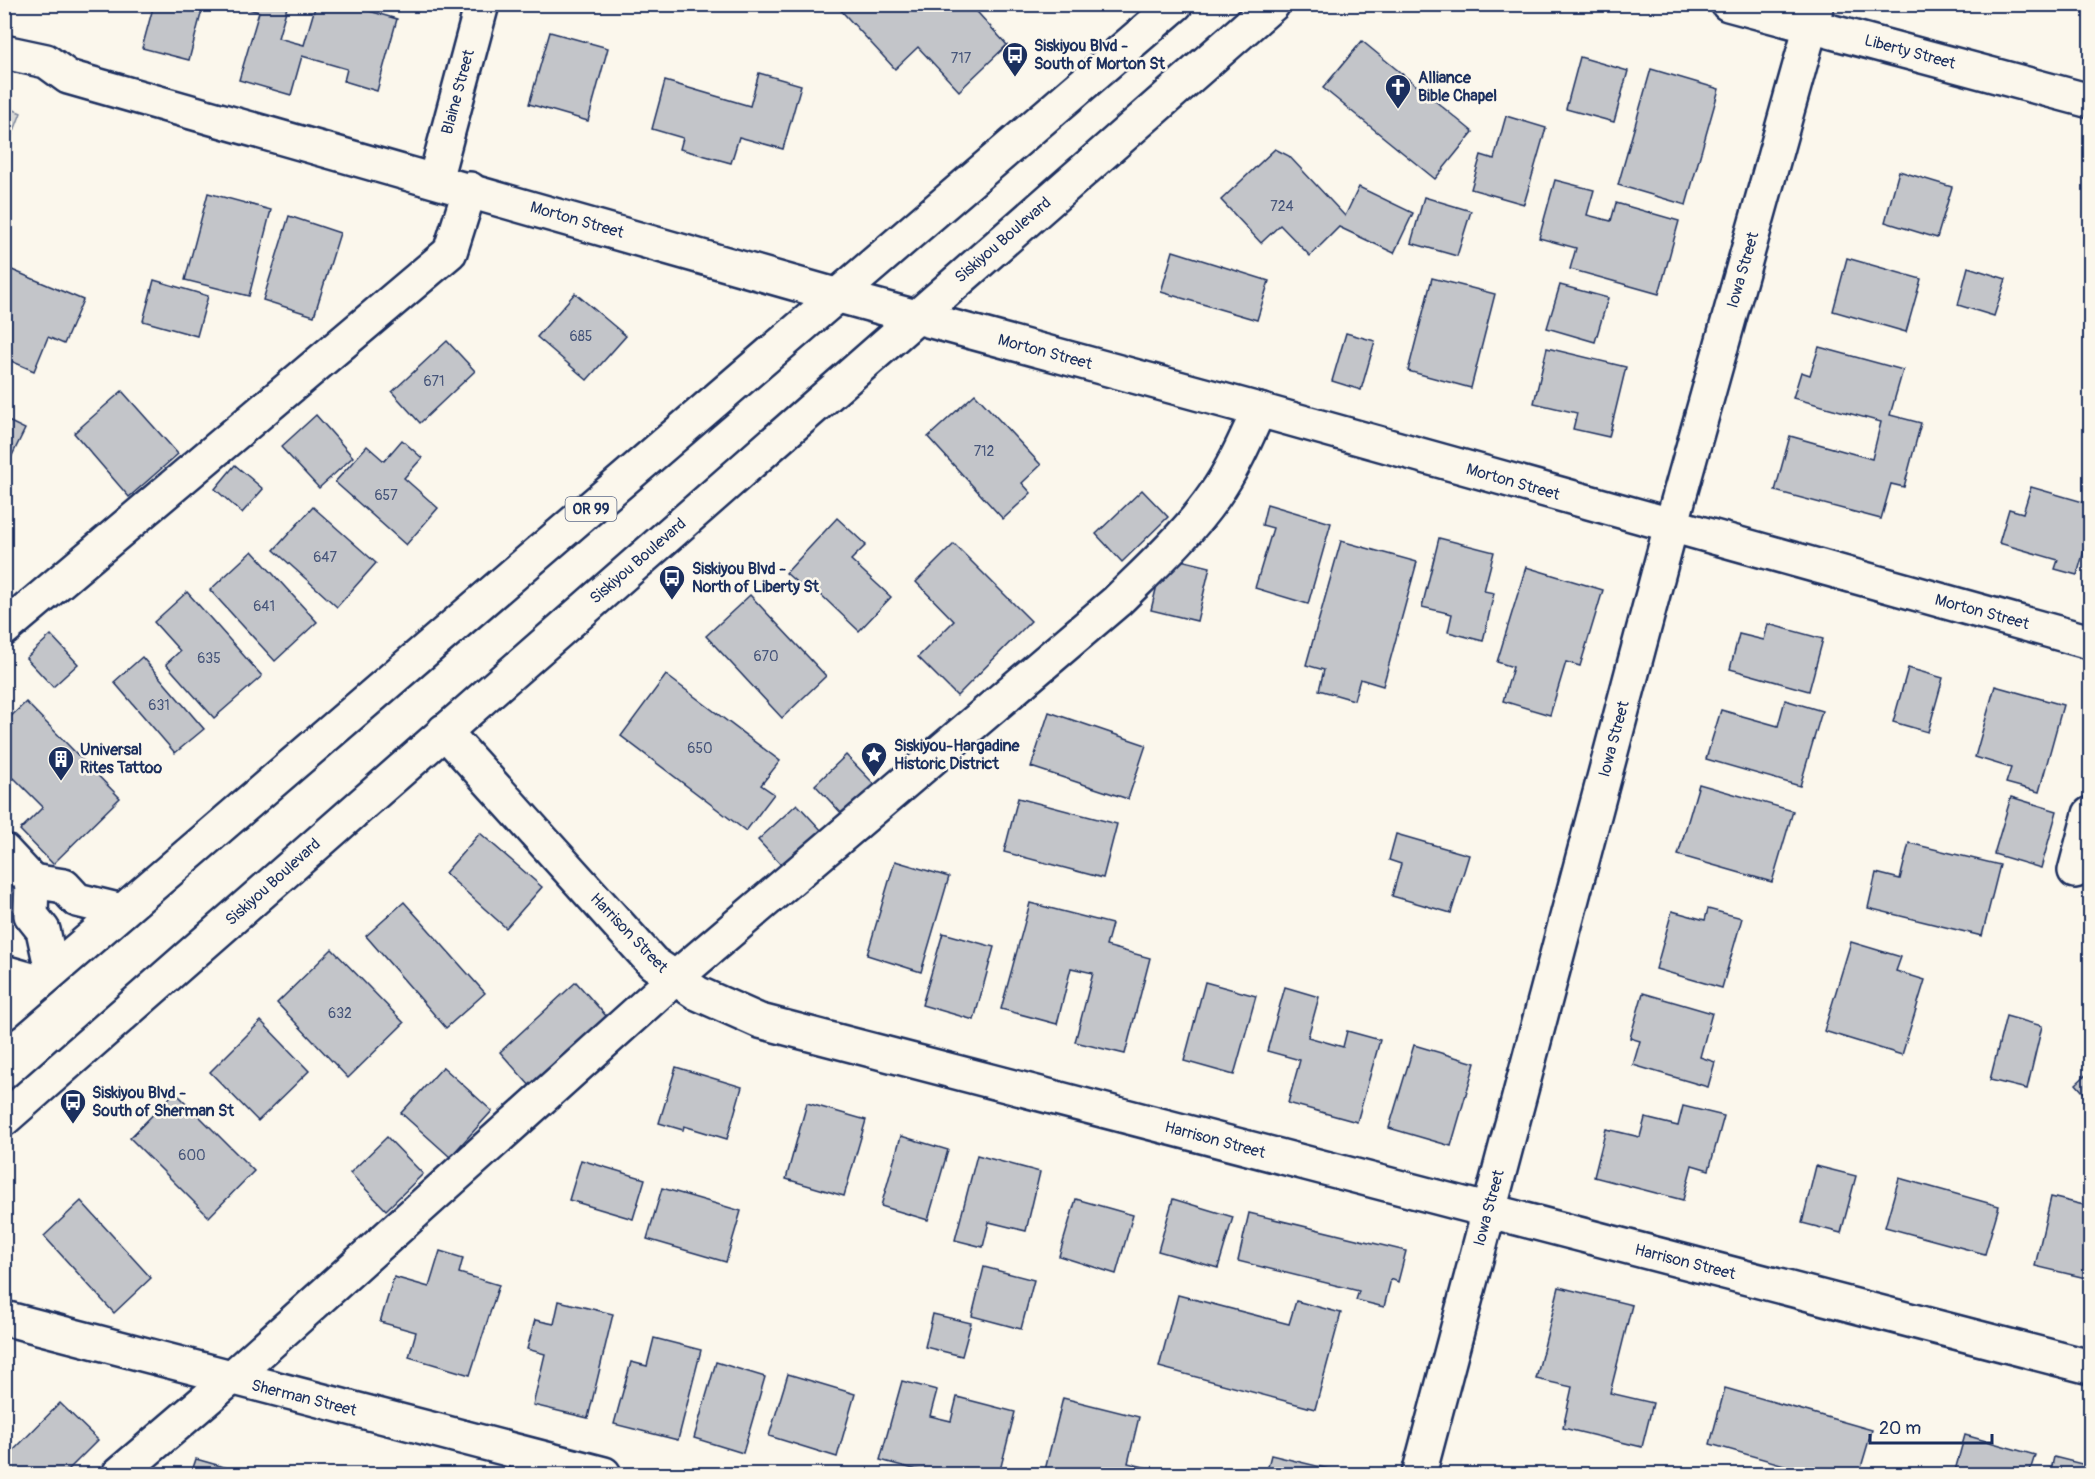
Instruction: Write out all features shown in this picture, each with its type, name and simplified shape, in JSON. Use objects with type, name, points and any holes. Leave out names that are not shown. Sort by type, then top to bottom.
[{"type":"street","name":"Blaine Street","points":[[435,180],[482,4]]},
{"type":"street","name":"OR 99","points":[[4,1013],[1176,4]]},
{"type":"street","name":"Siskiyou Boulevard","points":[[4,1119],[1274,4]]},
{"type":"street","name":"Liberty Street","points":[[1728,4],[1814,16],[2091,101]]},
{"type":"street","name":"Iowa Street","points":[[1419,1474],[1671,526],[1814,16]]},
{"type":"street","name":"Morton Street","points":[[4,51],[46,61],[68,77],[470,189],[839,296],[1259,410],[2091,642]]},
{"type":"street","points":[[4,629],[450,252],[470,189]]},
{"type":"street","points":[[119,1474],[230,1379],[674,979],[1117,601],[1169,549],[1214,497],[1235,462],[1259,410]]},
{"type":"street","name":"Harrison Street","points":[[444,731],[653,963],[697,993],[760,1021],[2091,1367]]},
{"type":"street","points":[[2075,871],[2091,814]]},
{"type":"street","points":[[4,851],[32,881],[64,886],[77,900],[122,911]]},
{"type":"street","points":[[4,972],[46,976],[43,930],[31,915],[32,881]]},
{"type":"street","name":"Sherman Street","points":[[4,1318],[230,1379],[604,1474]]},
{"type":"shaded area","points":[[5,106],[21,113],[5,154]]},
{"type":"building","points":[[154,4],[182,4],[202,10],[189,60],[142,48]]},
{"type":"building","points":[[246,4],[288,4],[278,38],[304,45],[316,4],[345,4],[397,19],[377,91],[344,81],[347,69],[302,56],[291,95],[239,80],[259,12],[245,8]]},
{"type":"building","points":[[835,4],[970,4],[1007,45],[959,91],[918,47],[895,69]]},
{"type":"building","points":[[550,32],[608,48],[588,121],[529,104]]},
{"type":"building","name":"Alliance Bible Chapel","points":[[1362,41],[1473,132],[1435,179],[1323,88]]},
{"type":"building","points":[[1580,57],[1628,71],[1614,122],[1566,109]]},
{"type":"building","points":[[1651,69],[1719,89],[1686,205],[1618,185]]},
{"type":"building","points":[[759,73],[801,85],[783,149],[739,137],[731,163],[680,149],[683,138],[652,129],[665,81],[750,106]]},
{"type":"building","points":[[1506,116],[1546,128],[1524,204],[1471,189],[1481,155],[1494,159]]},
{"type":"building","points":[[1275,149],[1289,156],[1345,216],[1359,187],[1413,213],[1394,253],[1339,227],[1310,256],[1280,225],[1261,243],[1221,200]]},
{"type":"building","points":[[1899,171],[1952,187],[1937,238],[1885,222]]},
{"type":"building","points":[[1555,180],[1594,190],[1587,215],[1611,221],[1616,203],[1679,221],[1659,294],[1570,269],[1576,248],[1539,238]]},
{"type":"building","points":[[208,193],[271,210],[249,296],[185,280]]},
{"type":"building","points":[[1424,197],[1471,211],[1457,256],[1411,243]]},
{"type":"building","points":[[289,216],[340,233],[314,316],[263,300]]},
{"type":"building","points":[[1173,251],[1269,281],[1257,320],[1161,292]]},
{"type":"building","points":[[1847,258],[1921,279],[1906,332],[1833,311]]},
{"type":"building","points":[[5,267],[83,300],[64,344],[48,337],[34,371],[4,358]]},
{"type":"building","points":[[1968,267],[2006,279],[1994,316],[1958,305]]},
{"type":"building","points":[[1432,278],[1495,294],[1471,388],[1408,371]]},
{"type":"building","points":[[154,280],[208,296],[197,336],[143,321]]},
{"type":"building","points":[[1560,285],[1608,298],[1595,342],[1547,328]]},
{"type":"building","points":[[575,293],[626,336],[587,380],[537,337]]},
{"type":"building","points":[[1346,333],[1375,341],[1361,390],[1332,381]]},
{"type":"building","points":[[447,341],[475,371],[420,423],[392,392]]},
{"type":"building","points":[[1819,347],[1903,370],[1890,415],[1921,423],[1904,487],[1891,484],[1881,519],[1775,491],[1790,436],[1872,459],[1881,422],[1793,398],[1801,372],[1810,375]]},
{"type":"building","points":[[1547,348],[1626,367],[1609,437],[1573,429],[1577,413],[1534,403]]},
{"type":"building","points":[[122,391],[178,454],[129,497],[74,433]]},
{"type":"building","points":[[975,394],[1041,465],[1022,483],[1031,493],[1003,519],[928,437]]},
{"type":"building","points":[[316,415],[353,457],[319,488],[281,447]]},
{"type":"building","points":[[4,419],[25,429],[4,472]]},
{"type":"building","points":[[402,440],[422,458],[404,478],[438,508],[406,545],[335,482],[367,446],[384,461]]},
{"type":"building","points":[[235,465],[263,489],[242,513],[215,489]]},
{"type":"building","points":[[2031,487],[2090,504],[2090,530],[2077,575],[2055,569],[2058,560],[1999,543],[2009,509],[2023,513]]},
{"type":"building","points":[[1142,490],[1168,517],[1122,562],[1096,534]]},
{"type":"building","points":[[1267,504],[1331,523],[1308,604],[1255,588],[1273,528],[1262,525]]},
{"type":"building","points":[[313,507],[376,563],[337,607],[274,550]]},
{"type":"building","points":[[837,518],[866,545],[851,560],[891,597],[859,631],[815,589],[810,594],[786,573]]},
{"type":"building","points":[[1439,538],[1494,552],[1484,591],[1494,593],[1483,641],[1448,632],[1452,614],[1422,607]]},
{"type":"building","points":[[1341,541],[1417,562],[1383,686],[1360,679],[1354,700],[1319,690],[1324,670],[1306,665]]},
{"type":"building","points":[[954,544],[1031,621],[957,696],[918,657],[954,621],[916,582]]},
{"type":"building","points":[[252,551],[317,622],[275,661],[210,590]]},
{"type":"building","points":[[1164,556],[1210,567],[1197,621],[1151,610]]},
{"type":"building","points":[[1526,567],[1603,590],[1580,666],[1566,662],[1550,715],[1503,701],[1513,667],[1497,662]]},
{"type":"building","points":[[187,592],[262,676],[214,718],[166,664],[180,651],[154,622]]},
{"type":"building","points":[[750,595],[826,676],[782,718],[706,636]]},
{"type":"building","points":[[1768,624],[1823,639],[1809,691],[1730,669],[1739,634],[1764,640]]},
{"type":"building","points":[[51,635],[78,664],[53,687],[26,658]]},
{"type":"building","points":[[142,657],[204,729],[175,753],[114,682]]},
{"type":"building","points":[[1908,668],[1943,678],[1928,732],[1893,722]]},
{"type":"building","points":[[666,675],[780,761],[761,785],[774,794],[746,831],[621,736]]},
{"type":"building","points":[[1995,686],[2063,705],[2039,792],[2006,783],[2011,768],[1975,757]]},
{"type":"building","points":[[1785,700],[1822,711],[1800,786],[1706,759],[1721,710],[1778,726]]},
{"type":"building","name":"Universal Rites Tattoo","points":[[26,702],[120,798],[53,864],[20,830],[43,807],[14,778],[4,787],[4,723]]},
{"type":"building","points":[[1049,712],[1146,745],[1128,799],[1031,767]]},
{"type":"building","points":[[846,755],[876,786],[844,816],[815,785]]},
{"type":"building","points":[[1699,784],[1793,811],[1772,882],[1678,855]]},
{"type":"building","points":[[2011,797],[2057,811],[2041,868],[1994,854]]},
{"type":"building","points":[[1018,798],[1117,824],[1103,878],[1004,852]]},
{"type":"building","points":[[797,804],[822,831],[783,867],[758,840]]},
{"type":"building","points":[[480,833],[542,887],[506,928],[445,873]]},
{"type":"building","points":[[1396,834],[1469,855],[1451,913],[1392,896],[1401,864],[1389,860]]},
{"type":"building","points":[[1909,843],[2000,865],[1982,936],[1868,908],[1876,873],[1900,879]]},
{"type":"building","points":[[895,861],[949,877],[921,972],[867,955]]},
{"type":"building","points":[[404,902],[485,993],[446,1028],[366,936]]},
{"type":"building","points":[[1030,903],[1112,924],[1106,946],[1150,958],[1125,1054],[1075,1042],[1093,973],[1071,968],[1057,1024],[1001,1009]]},
{"type":"building","points":[[1708,909],[1742,918],[1722,988],[1656,969],[1672,911],[1705,920]]},
{"type":"building","points":[[943,933],[994,947],[974,1020],[922,1005]]},
{"type":"building","points":[[1851,942],[1901,957],[1896,971],[1925,980],[1902,1055],[1824,1031]]},
{"type":"building","points":[[332,949],[404,1023],[348,1078],[277,1003]]},
{"type":"building","points":[[576,982],[607,1017],[531,1087],[500,1052]]},
{"type":"building","points":[[1205,982],[1256,996],[1234,1075],[1184,1061]]},
{"type":"building","points":[[1285,987],[1319,997],[1308,1037],[1343,1047],[1347,1031],[1380,1040],[1357,1122],[1288,1103],[1300,1060],[1267,1051]]},
{"type":"building","points":[[1643,993],[1712,1013],[1700,1057],[1715,1062],[1708,1087],[1633,1065],[1640,1041],[1630,1038]]},
{"type":"building","points":[[2006,1016],[2042,1026],[2027,1089],[1990,1080]]},
{"type":"building","points":[[261,1021],[309,1071],[258,1121],[210,1072]]},
{"type":"building","points":[[1414,1045],[1475,1063],[1451,1146],[1389,1128]]},
{"type":"building","points":[[443,1067],[492,1111],[450,1157],[401,1113]]},
{"type":"building","points":[[676,1067],[742,1087],[727,1139],[684,1126],[683,1130],[659,1123]]},
{"type":"building","points":[[2090,1071],[2090,1100],[2076,1084]]},
{"type":"building","points":[[175,1092],[254,1171],[209,1217],[130,1138]]},
{"type":"building","points":[[807,1103],[866,1120],[844,1196],[786,1179]]},
{"type":"building","points":[[1683,1106],[1724,1116],[1709,1170],[1692,1165],[1683,1200],[1594,1177],[1606,1129],[1640,1137],[1645,1118],[1678,1126]]},
{"type":"building","points":[[901,1136],[948,1150],[928,1220],[881,1206]]},
{"type":"building","points":[[387,1137],[423,1174],[386,1210],[350,1173]]},
{"type":"building","points":[[977,1155],[1040,1172],[1026,1231],[989,1222],[983,1247],[955,1240]]},
{"type":"building","points":[[581,1160],[645,1179],[633,1219],[569,1200]]},
{"type":"building","points":[[1816,1166],[1856,1176],[1841,1233],[1802,1223]]},
{"type":"building","points":[[1899,1178],[1999,1206],[1985,1254],[1885,1227]]},
{"type":"building","points":[[662,1188],[741,1211],[726,1262],[647,1239]]},
{"type":"building","points":[[2090,1196],[2090,1279],[2035,1266],[2051,1197],[2088,1206]]},
{"type":"building","points":[[1076,1199],[1133,1215],[1116,1274],[1059,1256]]},
{"type":"building","points":[[1173,1199],[1233,1217],[1218,1268],[1158,1251]]},
{"type":"building","points":[[81,1201],[151,1278],[114,1313],[44,1236]]},
{"type":"building","points":[[1249,1213],[1406,1251],[1398,1282],[1391,1279],[1384,1307],[1356,1300],[1359,1291],[1238,1261]]},
{"type":"building","points":[[440,1251],[463,1258],[459,1273],[499,1285],[470,1375],[409,1357],[416,1332],[380,1322],[394,1277],[429,1287]]},
{"type":"building","points":[[984,1267],[1034,1280],[1021,1329],[972,1316]]},
{"type":"building","points":[[1559,1287],[1632,1305],[1610,1393],[1653,1403],[1642,1447],[1563,1428],[1572,1387],[1536,1379]]},
{"type":"building","points":[[1178,1295],[1289,1324],[1296,1301],[1341,1313],[1315,1409],[1159,1367]]},
{"type":"building","points":[[559,1301],[613,1314],[588,1418],[533,1405],[545,1354],[527,1349],[535,1320],[554,1324]]},
{"type":"building","points":[[933,1314],[971,1323],[962,1356],[925,1347]]},
{"type":"building","points":[[654,1338],[701,1350],[678,1440],[614,1424],[631,1362],[647,1366]]},
{"type":"building","points":[[716,1362],[765,1377],[743,1453],[694,1438]]},
{"type":"building","points":[[788,1374],[855,1394],[837,1457],[769,1436]]},
{"type":"building","points":[[902,1381],[937,1390],[930,1416],[951,1421],[957,1397],[1015,1412],[999,1474],[932,1474],[880,1460]]},
{"type":"building","points":[[1725,1388],[1872,1430],[1859,1474],[1816,1474],[1710,1444]]},
{"type":"building","points":[[1063,1398],[1139,1417],[1128,1463],[1148,1468],[1147,1474],[1044,1474]]},
{"type":"building","points":[[60,1403],[98,1440],[64,1474],[4,1474],[4,1460]]},
{"type":"building","points":[[1965,1435],[2035,1455],[2029,1474],[1954,1474]]},
{"type":"building","points":[[1271,1455],[1346,1473],[1346,1474],[1266,1474]]},
{"type":"building","points":[[2054,1457],[2090,1466],[2090,1474],[2050,1474]]},
{"type":"building","points":[[196,1459],[249,1474],[191,1474]]},
{"type":"place","name":"Siskiyou Blvd - South of Morton St","points":[[1015,78]]},
{"type":"place","name":"Alliance Bible Chapel","points":[[1398,110]]},
{"type":"place","name":"Siskiyou Blvd - North of Liberty St","points":[[672,601]]},
{"type":"place","name":"Siskiyou-Hargadine Historic District","points":[[874,778]]},
{"type":"place","name":"Universal Rites Tattoo","points":[[61,782]]},
{"type":"place","name":"Siskiyou Blvd - South of Sherman St","points":[[73,1125]]}]
